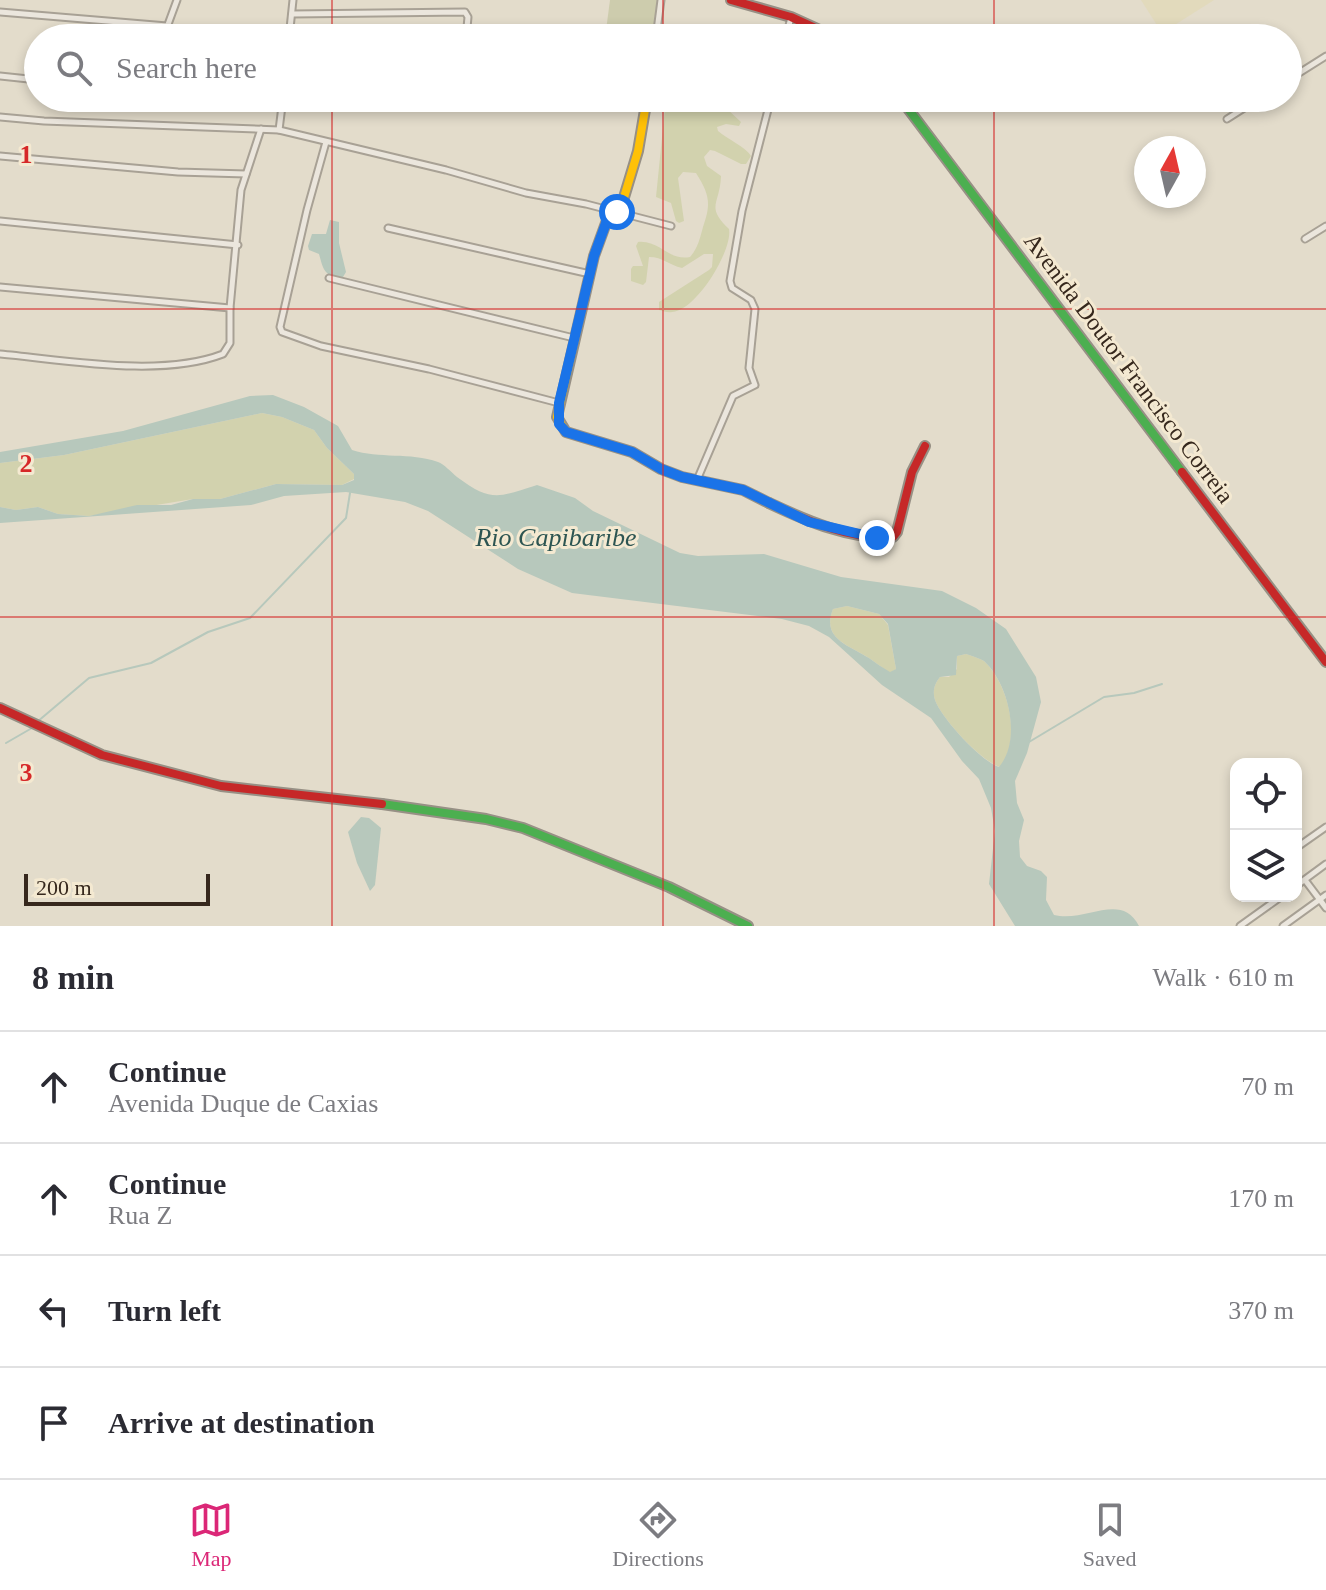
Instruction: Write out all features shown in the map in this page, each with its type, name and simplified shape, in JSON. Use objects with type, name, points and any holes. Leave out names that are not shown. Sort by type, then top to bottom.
[{"type":"street","points":[[168,24],[177,0]]},
{"type":"street","points":[[291,24],[293,0]]},
{"type":"street","points":[[658,24],[661,0]]},
{"type":"street","points":[[731,0],[806,24]]},
{"type":"street","points":[[0,12],[143,24]]},
{"type":"street","points":[[292,14],[465,12],[467,24]]},
{"type":"street","points":[[789,24],[791,17]]},
{"type":"street","points":[[1302,71],[1326,56]]},
{"type":"street","points":[[0,76],[24,79]]},
{"type":"street","points":[[279,130],[281,112]]},
{"type":"street","points":[[645,112],[638,151],[617,212],[606,223],[594,256],[559,403],[559,424],[566,432],[632,452],[661,469],[696,481],[743,490],[809,522],[887,538],[897,532],[912,472],[925,446]]},
{"type":"street","points":[[696,481],[733,396],[755,385],[749,368],[755,309],[751,300],[732,288],[730,281],[742,211],[767,112]]},
{"type":"street","name":"Avenida Doutor Francisco Correia","points":[[911,112],[1326,662]]},
{"type":"street","points":[[1227,119],[1238,112]]},
{"type":"street","points":[[0,117],[279,130],[446,170],[526,193],[671,226]]},
{"type":"street","points":[[0,354],[142,367],[168,366],[223,354],[230,343],[230,308],[241,190],[261,129]]},
{"type":"street","points":[[326,142],[307,210],[280,327],[282,332],[293,338],[559,403]]},
{"type":"street","points":[[0,156],[178,172],[246,174]]},
{"type":"street","points":[[0,221],[238,245]]},
{"type":"street","points":[[1305,239],[1326,226]]},
{"type":"street","points":[[388,228],[591,274]]},
{"type":"street","points":[[329,278],[574,338]]},
{"type":"street","points":[[0,287],[230,308]]},
{"type":"street","points":[[0,708],[102,755],[221,786],[396,806],[486,819],[523,828],[669,887],[748,926]]},
{"type":"street","points":[[1302,844],[1326,827]]},
{"type":"street","points":[[1302,882],[1326,864]]},
{"type":"street","points":[[1305,880],[1323,897],[1326,908]]},
{"type":"street","points":[[1283,926],[1323,897]]},
{"type":"street","points":[[1240,926],[1274,902]]},
{"type":"shaded area","points":[[1141,0],[1214,0],[1176,24],[1156,24]]},
{"type":"green space","points":[[610,0],[657,0],[654,24],[607,24]]},
{"type":"green space","points":[[665,112],[730,112],[741,122],[739,126],[726,124],[717,127],[751,156],[746,164],[710,150],[704,157],[707,166],[721,176],[716,210],[729,229],[725,251],[702,291],[682,309],[670,312],[659,310],[659,302],[709,270],[713,254],[704,254],[682,268],[649,257],[643,285],[631,281],[633,266],[643,266],[636,246],[638,242],[646,242],[676,256],[690,257],[698,243],[708,200],[696,173],[683,172],[678,178],[684,221],[676,221],[671,203],[656,197]]},
{"type":"green space","points":[[262,413],[282,417],[314,430],[327,448],[354,474],[354,479],[342,485],[276,484],[220,499],[193,499],[89,516],[58,514],[38,507],[16,510],[0,507],[0,463],[64,455]]},
{"type":"green space","points":[[847,606],[879,614],[888,625],[896,669],[890,673],[834,634],[830,619],[833,609]]},
{"type":"green space","points":[[966,654],[984,661],[993,671],[1006,698],[1010,712],[1010,742],[1000,767],[983,757],[963,738],[945,718],[935,700],[934,690],[938,679],[949,677],[957,669],[957,656]]},
{"type":"water","points":[[330,220],[339,222],[339,243],[346,272],[343,277],[328,274],[319,254],[309,250],[308,246],[312,234],[326,234]]},
{"type":"water","name":"Rio Capibaribe","points":[[273,395],[304,407],[338,426],[352,450],[438,462],[469,485],[488,494],[504,495],[537,485],[575,498],[593,511],[680,553],[698,556],[764,554],[841,577],[942,591],[976,608],[1006,629],[1036,677],[1041,702],[1027,753],[1015,781],[1017,803],[1024,820],[1019,841],[1020,857],[1027,866],[1047,877],[1046,900],[1054,915],[1078,915],[1113,909],[1131,916],[1139,926],[1015,926],[989,884],[995,831],[991,808],[979,779],[931,718],[882,685],[829,637],[809,626],[782,619],[572,593],[518,569],[428,511],[405,502],[346,492],[284,496],[251,505],[0,523],[0,507],[16,510],[38,507],[58,514],[89,516],[137,505],[171,505],[193,499],[220,499],[276,484],[342,485],[354,480],[354,474],[327,448],[314,430],[282,417],[262,413],[64,455],[0,463],[0,452],[123,431],[250,396]],"holes":[[[847,606],[879,614],[888,624],[896,669],[890,672],[834,634],[830,619],[833,609]],[[966,654],[984,661],[993,671],[1006,698],[1010,712],[1010,742],[999,767],[982,757],[963,738],[945,718],[935,700],[934,690],[938,679],[956,675],[957,656]]]},
{"type":"water","points":[[361,817],[369,818],[381,828],[375,885],[370,891],[348,832]]},
{"type":"waterway","points":[[37,722],[89,678],[151,663],[208,632],[250,618],[346,518],[350,493]]},
{"type":"waterway","points":[[1029,742],[1104,697],[1134,693],[1162,684]]},
{"type":"waterway","points":[[6,743],[32,728]]},
{"type":"traffic: fast","points":[[911,112],[1182,472]]},
{"type":"traffic: fast","points":[[382,804],[486,819],[523,828],[669,887],[748,926]]},
{"type":"traffic: slow","points":[[645,112],[638,151],[622,204],[606,223],[594,256],[557,417],[566,432],[632,452],[682,477],[743,490],[769,503]]},
{"type":"traffic: jam","points":[[731,0],[806,24]]},
{"type":"traffic: jam","points":[[769,503],[845,532],[893,537],[897,532],[912,472],[925,446]]},
{"type":"traffic: jam","points":[[1182,472],[1326,662]]},
{"type":"traffic: jam","points":[[0,708],[102,755],[221,786],[382,804]]},
{"type":"route","points":[[617,212],[606,223],[594,256],[559,403],[559,424],[566,432],[632,452],[682,477],[743,490],[809,522],[877,538]]}]
